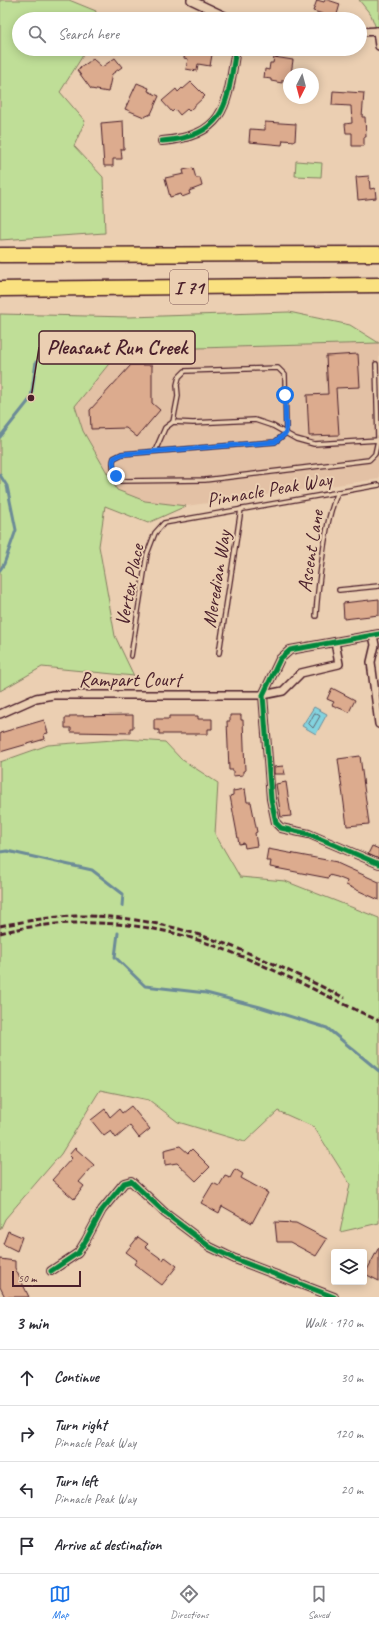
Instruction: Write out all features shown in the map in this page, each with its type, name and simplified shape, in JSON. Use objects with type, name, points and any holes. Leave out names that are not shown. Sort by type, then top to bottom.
[{"type":"highway","name":"I 71","points":[[0,255],[379,254]]},
{"type":"highway","name":"I 71","points":[[0,289],[379,285]]},
{"type":"street","points":[[191,0],[216,12]]},
{"type":"street","points":[[367,32],[378,31],[379,46]]},
{"type":"street","points":[[162,141],[177,140],[193,136],[210,126],[218,117],[224,108],[228,94],[235,56]]},
{"type":"street","points":[[379,724],[371,662],[376,634],[290,650],[280,659],[263,695],[271,799],[276,823],[281,828],[309,834],[379,864]]},
{"type":"street","name":"Rampart Court","points":[[0,714],[36,698],[53,695],[263,695],[283,691],[301,673],[339,664],[335,642]]},
{"type":"street","points":[[51,1271],[78,1253],[102,1210],[124,1183],[131,1181],[166,1213],[210,1247],[235,1259],[334,1297]]},
{"type":"lane","points":[[155,451],[165,428],[173,422],[193,423],[255,420],[272,426],[296,439],[314,444],[378,440],[376,364]]},
{"type":"lane","points":[[173,422],[178,396],[177,384],[179,377],[185,371],[278,368],[285,375],[286,433]]},
{"type":"lane","name":"Pinnacle Peak Way","points":[[286,433],[275,442],[122,454],[114,458],[113,462],[116,476],[120,481],[205,480],[369,460],[375,454],[378,440]]},
{"type":"lane","name":"Pinnacle Peak Way","points":[[164,523],[379,485]]},
{"type":"lane","name":"Ascent Lane","points":[[316,616],[317,590],[331,506],[338,492]]},
{"type":"lane","name":"Meredian Way","points":[[219,653],[241,509]]},
{"type":"lane","name":"Vertex Place","points":[[131,656],[147,554],[155,533],[164,523]]},
{"type":"lane","points":[[339,590],[379,586]]},
{"type":"shaded area","points":[[379,343],[379,479],[186,506],[145,501],[117,490],[83,431],[74,406],[112,360],[162,349]]},
{"type":"green space","points":[[0,0],[69,0],[96,12],[12,12],[12,56],[82,56],[60,92],[85,121],[74,146],[103,177],[105,233],[0,240]]},
{"type":"green space","points":[[359,0],[379,0],[379,31],[377,31],[371,15]]},
{"type":"green space","points":[[296,161],[322,163],[321,177],[295,176]]},
{"type":"green space","points":[[289,312],[350,325],[379,343],[162,349],[112,360],[75,406],[83,431],[117,490],[145,501],[186,506],[148,523],[105,506],[99,546],[115,636],[134,676],[42,667],[0,691],[0,314],[130,317]]},
{"type":"green space","points":[[126,739],[165,742],[181,759],[218,783],[215,834],[240,877],[285,881],[379,918],[379,1223],[340,1232],[350,1184],[314,1127],[278,1111],[245,1142],[178,1122],[149,1100],[100,1090],[61,1154],[5,1219],[0,1230],[0,762],[48,745]]},
{"type":"water","points":[[314,707],[327,714],[316,734],[302,726]]},
{"type":"building","points":[[317,0],[324,2],[325,0],[328,0],[340,4],[338,12],[313,11]]},
{"type":"building","points":[[184,56],[212,56],[210,66],[198,64],[197,71],[186,69],[188,59],[184,58]]},
{"type":"building","points":[[274,57],[293,60],[292,68],[283,68],[282,83],[264,78],[265,69],[269,70],[270,63],[273,63]]},
{"type":"building","points":[[115,58],[122,67],[112,74],[108,92],[91,89],[77,70],[93,59],[102,67]]},
{"type":"building","points":[[191,82],[205,96],[189,111],[187,109],[180,115],[175,109],[172,112],[162,101],[176,89],[178,92]]},
{"type":"building","points":[[137,83],[149,88],[148,91],[159,96],[151,114],[144,117],[125,109]]},
{"type":"building","points":[[333,91],[364,93],[362,117],[365,117],[366,137],[364,137],[364,146],[352,146],[352,133],[346,133],[345,124],[352,123],[351,106],[332,105]]},
{"type":"building","points":[[123,121],[124,149],[121,149],[122,159],[113,159],[113,166],[104,166],[101,123]]},
{"type":"building","points":[[265,122],[296,124],[295,141],[283,140],[282,145],[249,142],[250,129],[265,130]]},
{"type":"building","points":[[193,168],[196,178],[200,178],[202,186],[189,191],[190,194],[182,197],[181,194],[170,197],[165,178],[184,174],[183,170]]},
{"type":"building","points":[[369,176],[370,189],[375,188],[376,198],[358,200],[356,177]]},
{"type":"building","points":[[358,354],[360,387],[336,388],[339,435],[309,436],[307,395],[328,394],[326,356]]},
{"type":"building","points":[[131,365],[152,365],[152,403],[160,410],[137,437],[126,428],[91,429],[90,410]]},
{"type":"building","points":[[379,599],[379,615],[344,619],[343,603]]},
{"type":"building","points":[[332,688],[355,700],[349,712],[332,705],[334,702],[327,699]]},
{"type":"building","points":[[133,715],[133,728],[130,728],[130,733],[71,732],[71,728],[65,728],[65,718],[70,718],[70,716]]},
{"type":"building","points":[[230,715],[241,715],[241,720],[243,720],[245,771],[243,771],[243,775],[233,776],[233,770],[229,770],[227,721],[230,721]]},
{"type":"building","points":[[169,716],[198,716],[198,719],[212,719],[212,729],[208,729],[208,734],[159,734],[159,730],[154,730],[154,719],[169,719]]},
{"type":"building","points":[[44,720],[48,733],[44,734],[45,739],[0,752],[0,733]]},
{"type":"building","points":[[360,756],[369,824],[347,826],[338,759]]},
{"type":"building","points":[[283,766],[285,774],[274,774],[274,767]]},
{"type":"building","points":[[286,782],[291,816],[281,817],[276,784]]},
{"type":"building","points":[[245,789],[247,802],[251,802],[257,832],[255,833],[257,846],[245,848],[244,843],[239,844],[230,796],[233,795],[233,791]]},
{"type":"building","points":[[372,846],[379,849],[379,859],[368,854]]},
{"type":"building","points":[[268,849],[337,862],[379,882],[379,900],[346,885],[347,881],[337,877],[329,875],[328,878],[270,867],[271,861],[266,861]]},
{"type":"building","points":[[131,1106],[150,1129],[139,1138],[130,1126],[116,1138],[111,1131],[104,1136],[91,1120],[105,1109],[110,1117],[119,1109],[122,1113]]},
{"type":"building","points":[[180,1146],[188,1153],[192,1149],[210,1167],[196,1181],[177,1163],[165,1165],[164,1150]]},
{"type":"building","points":[[75,1148],[94,1165],[79,1182],[84,1186],[74,1199],[52,1180],[72,1158],[69,1155]]},
{"type":"building","points":[[235,1169],[243,1174],[241,1178],[268,1193],[252,1223],[222,1206],[219,1213],[201,1203],[213,1183],[219,1186],[225,1176],[230,1178]]},
{"type":"building","points":[[275,1222],[296,1223],[327,1239],[316,1256],[290,1242],[277,1242]]},
{"type":"building","points":[[8,1231],[22,1237],[17,1251],[3,1244]]},
{"type":"building","points":[[138,1237],[148,1244],[145,1247],[163,1260],[165,1257],[177,1266],[162,1285],[134,1264],[137,1260],[126,1252]]},
{"type":"building","points":[[379,1247],[379,1281],[367,1275],[367,1270]]},
{"type":"building","points":[[0,1259],[15,1261],[15,1268],[29,1297],[5,1297],[0,1287]]},
{"type":"waterway","points":[[0,437],[31,398],[36,362]]},
{"type":"waterway","points":[[0,475],[7,486],[16,530],[4,564],[0,570]]},
{"type":"waterway","points":[[0,852],[7,851],[92,870],[123,894],[122,906]]},
{"type":"waterway","points":[[118,933],[115,957],[145,986],[206,993],[260,1007],[327,1028],[379,1071]]},
{"type":"railway","points":[[0,926],[56,917],[75,916],[112,917],[147,922],[182,930],[215,940],[280,967],[345,998]]},
{"type":"railway","points":[[0,933],[50,925],[101,923],[127,925],[177,934],[247,958],[379,1021]]},
{"type":"cycle path","points":[[162,141],[183,138],[200,132],[212,124],[226,101],[235,56]]},
{"type":"cycle path","points":[[379,634],[290,650],[280,659],[263,695],[271,799],[276,823],[281,828],[309,834],[379,864]]},
{"type":"cycle path","points":[[51,1271],[78,1253],[102,1210],[124,1183],[131,1181],[165,1213],[210,1247],[235,1259],[334,1297]]},
{"type":"place","name":"Pleasant Run Creek","points":[[31,398]]},
{"type":"route","points":[[116,476],[113,462],[114,458],[122,454],[275,442],[286,433],[285,395]]}]
